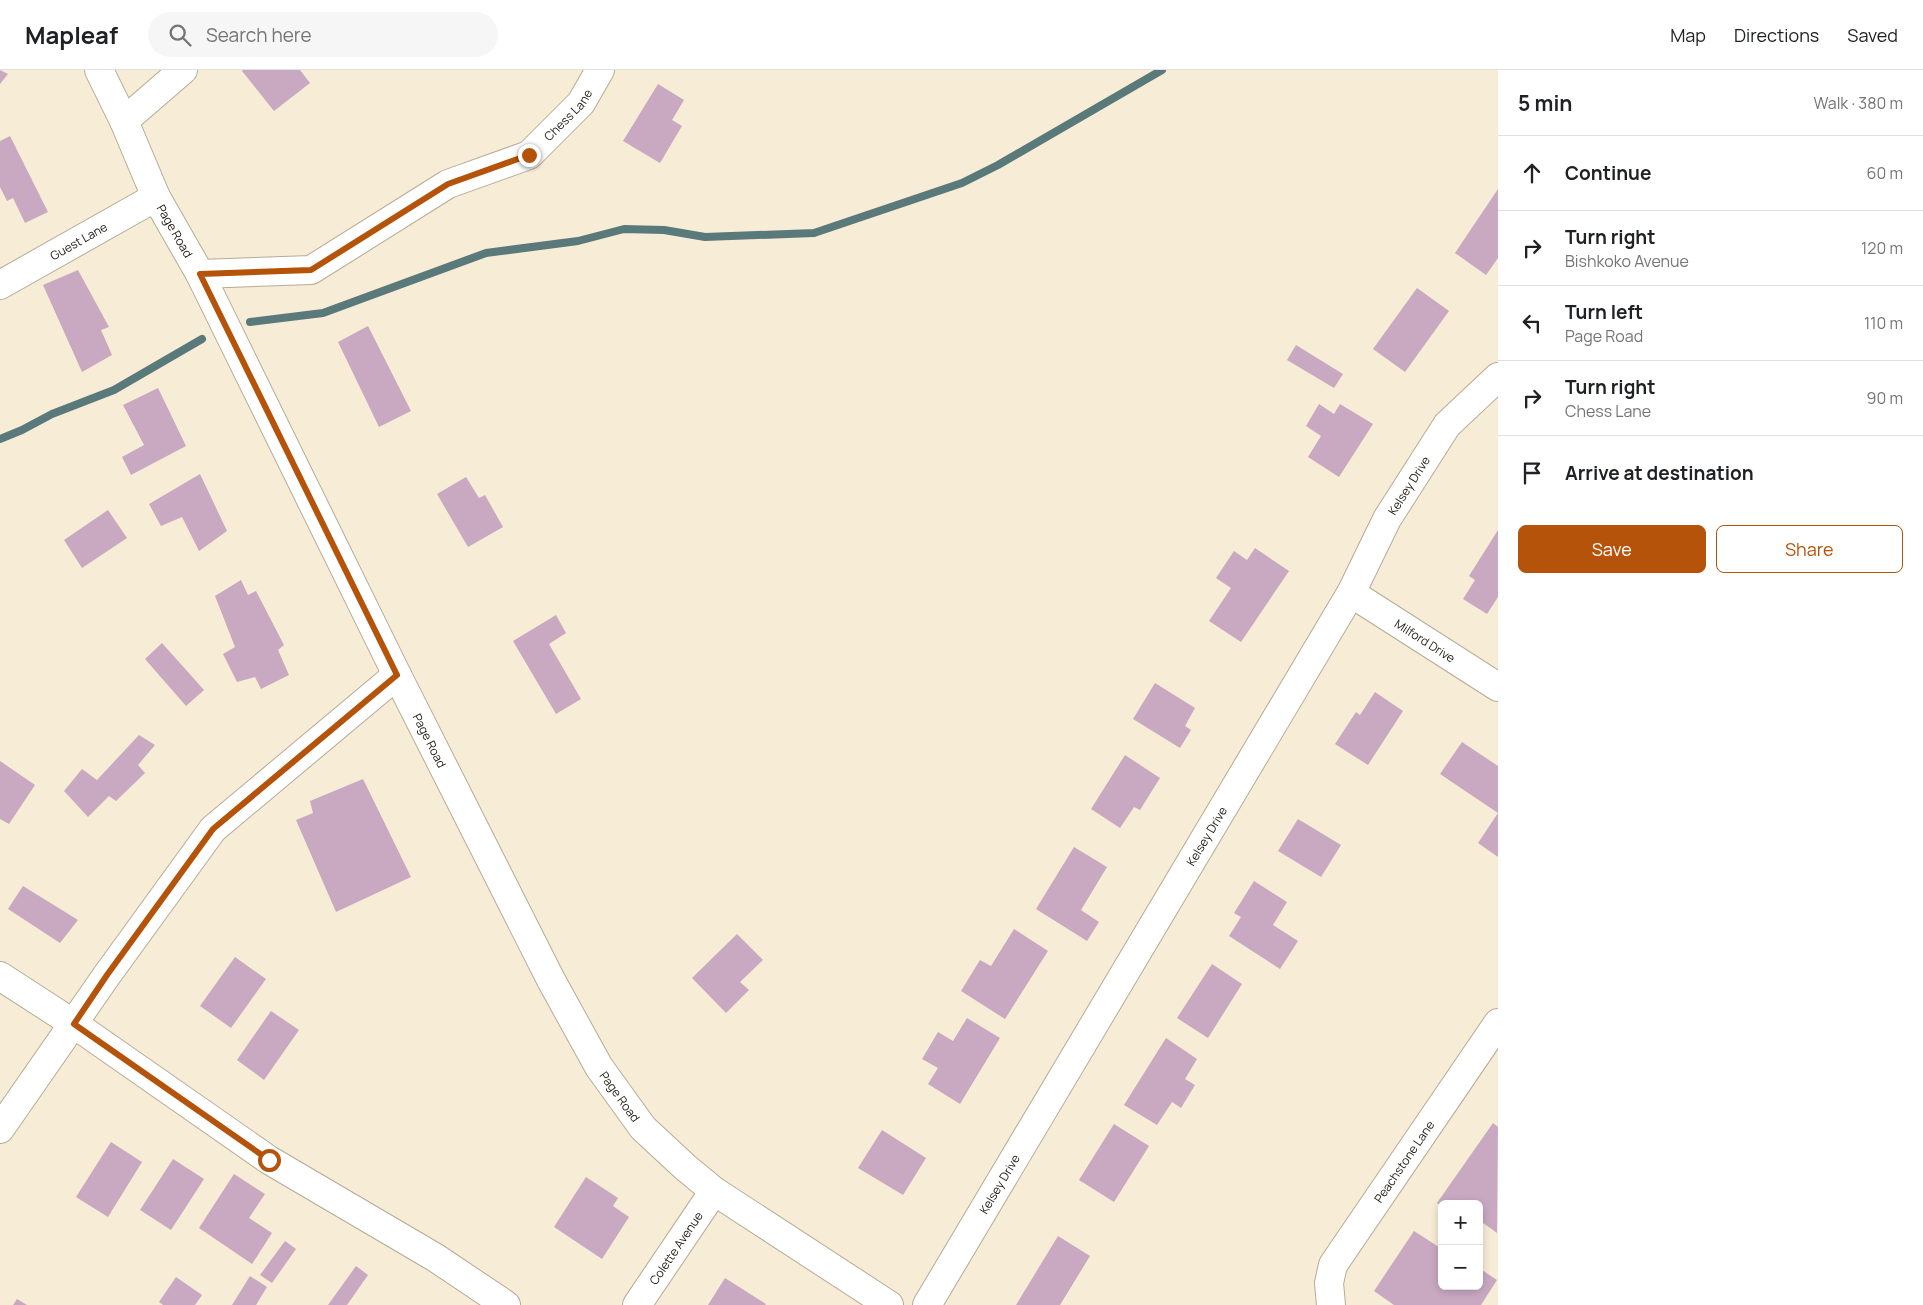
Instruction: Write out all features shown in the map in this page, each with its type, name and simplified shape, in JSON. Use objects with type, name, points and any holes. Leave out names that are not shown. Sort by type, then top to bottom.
[{"type":"street","name":"Page Road","points":[[99,70],[124,121],[156,197],[200,274],[397,675],[551,980],[599,1067],[643,1128],[714,1191],[888,1305]]},
{"type":"street","points":[[124,121],[183,70]]},
{"type":"street","name":"Chess Lane","points":[[200,274],[311,270],[448,184],[529,155],[581,103],[600,70]]},
{"type":"street","name":"Guest Lane","points":[[0,286],[156,197]]},
{"type":"street","name":"Kelsey Drive","points":[[928,1305],[1351,593],[1387,519],[1447,425],[1498,376]]},
{"type":"street","name":"Milford Drive","points":[[1351,593],[1498,688]]},
{"type":"street","points":[[0,1129],[107,975],[213,829],[397,675]]},
{"type":"street","points":[[0,976],[74,1024],[269,1160],[436,1258],[506,1305]]},
{"type":"street","name":"Peachstone Lane","points":[[1331,1305],[1329,1282],[1333,1265],[1498,1023]]},
{"type":"street","name":"Colette Avenue","points":[[637,1305],[714,1191]]},
{"type":"building","points":[[0,70],[8,74],[0,84]]},
{"type":"building","points":[[243,70],[300,70],[310,83],[274,111]]},
{"type":"building","points":[[658,84],[684,100],[672,120],[682,126],[660,163],[623,141]]},
{"type":"building","points":[[10,136],[48,212],[25,223],[13,198],[7,201],[0,187],[0,141]]},
{"type":"building","points":[[1498,189],[1498,258],[1486,275],[1455,253]]},
{"type":"building","points":[[78,270],[109,327],[101,330],[112,355],[82,372],[43,285]]},
{"type":"building","points":[[1417,288],[1449,311],[1405,372],[1373,349]]},
{"type":"building","points":[[368,326],[411,411],[379,427],[338,342]]},
{"type":"building","points":[[1296,345],[1343,374],[1334,388],[1287,360]]},
{"type":"building","points":[[158,388],[186,446],[131,475],[122,457],[144,445],[123,405]]},
{"type":"building","points":[[1319,404],[1334,414],[1340,404],[1373,424],[1339,477],[1308,457],[1321,436],[1306,426]]},
{"type":"building","points":[[200,474],[227,531],[199,551],[182,517],[161,526],[149,504]]},
{"type":"building","points":[[466,477],[479,498],[485,495],[503,527],[468,547],[437,494]]},
{"type":"building","points":[[108,510],[127,538],[82,568],[64,540]]},
{"type":"building","points":[[1498,530],[1498,597],[1487,614],[1463,599],[1475,580],[1469,576]]},
{"type":"building","points":[[1255,548],[1289,571],[1241,642],[1209,621],[1231,588],[1216,578],[1234,551],[1247,560]]},
{"type":"building","points":[[241,580],[248,595],[256,591],[284,645],[278,650],[289,675],[261,689],[255,677],[237,682],[223,654],[235,647],[215,596]]},
{"type":"building","points":[[556,615],[566,633],[549,644],[581,699],[556,714],[513,641]]},
{"type":"building","points":[[162,643],[204,690],[186,706],[145,659]]},
{"type":"building","points":[[1155,683],[1195,708],[1185,726],[1191,730],[1180,748],[1133,719]]},
{"type":"building","points":[[1375,692],[1403,711],[1368,765],[1335,744],[1356,712],[1360,715]]},
{"type":"building","points":[[139,735],[155,745],[138,765],[145,773],[116,801],[109,796],[88,817],[64,791],[82,769],[97,780]]},
{"type":"building","points":[[1462,742],[1498,766],[1498,813],[1440,774]]},
{"type":"building","points":[[1125,755],[1160,778],[1140,810],[1134,807],[1120,828],[1091,809]]},
{"type":"building","points":[[0,761],[35,785],[9,824],[0,819]]},
{"type":"building","points":[[363,779],[411,877],[336,912],[296,820],[313,813],[310,801]]},
{"type":"building","points":[[1498,813],[1498,857],[1478,843]]},
{"type":"building","points":[[1298,819],[1341,845],[1321,877],[1278,851]]},
{"type":"building","points":[[1074,847],[1107,867],[1081,910],[1099,922],[1087,941],[1036,909]]},
{"type":"building","points":[[1254,881],[1287,902],[1273,925],[1298,941],[1280,969],[1229,936],[1241,917],[1234,913]]},
{"type":"building","points":[[23,886],[78,920],[60,943],[8,909]]},
{"type":"building","points":[[1014,929],[1048,951],[1005,1019],[961,991],[980,960],[991,966]]},
{"type":"building","points":[[737,934],[763,960],[740,982],[749,990],[726,1013],[692,978]]},
{"type":"building","points":[[235,957],[266,979],[231,1028],[200,1006]]},
{"type":"building","points":[[1212,964],[1242,984],[1208,1038],[1177,1018]]},
{"type":"building","points":[[271,1011],[299,1030],[264,1080],[237,1060]]},
{"type":"building","points":[[967,1018],[1000,1038],[960,1104],[928,1084],[938,1068],[922,1059],[938,1032],[953,1041]]},
{"type":"building","points":[[1166,1038],[1197,1059],[1185,1079],[1195,1085],[1181,1108],[1172,1102],[1157,1125],[1124,1105]]},
{"type":"building","points":[[1493,1123],[1498,1127],[1497,1233],[1483,1223],[1483,1200],[1439,1200]]},
{"type":"building","points":[[1114,1124],[1149,1146],[1114,1202],[1079,1180]]},
{"type":"building","points":[[882,1130],[926,1158],[903,1195],[858,1168]]},
{"type":"building","points":[[111,1142],[142,1162],[108,1217],[76,1197]]},
{"type":"building","points":[[173,1159],[204,1179],[171,1230],[140,1210]]},
{"type":"building","points":[[234,1174],[265,1194],[249,1218],[272,1233],[252,1264],[199,1228]]},
{"type":"building","points":[[586,1177],[618,1198],[613,1206],[629,1217],[602,1259],[554,1227]]},
{"type":"building","points":[[1414,1231],[1438,1246],[1438,1290],[1483,1290],[1483,1271],[1497,1280],[1481,1305],[1394,1305],[1374,1291]]},
{"type":"building","points":[[1058,1236],[1090,1256],[1060,1305],[1016,1305]]},
{"type":"building","points":[[285,1241],[296,1249],[272,1283],[260,1275]]},
{"type":"building","points":[[356,1266],[368,1275],[347,1305],[328,1305]]},
{"type":"building","points":[[250,1276],[267,1287],[256,1305],[232,1305]]},
{"type":"building","points":[[176,1277],[202,1295],[195,1305],[163,1305],[159,1302]]},
{"type":"building","points":[[725,1278],[766,1304],[708,1305]]},
{"type":"building","points":[[17,1299],[27,1305],[13,1305]]},
{"type":"waterway","points":[[250,322],[323,313],[486,253],[578,241],[624,229],[664,230],[705,237],[814,233],[962,183],[998,165],[1162,70]]},
{"type":"waterway","points":[[0,439],[52,414],[114,390],[202,339]]},
{"type":"route","points":[[269,1160],[74,1024],[107,975],[213,829],[397,675],[200,274],[311,270],[448,184],[529,155]]}]
